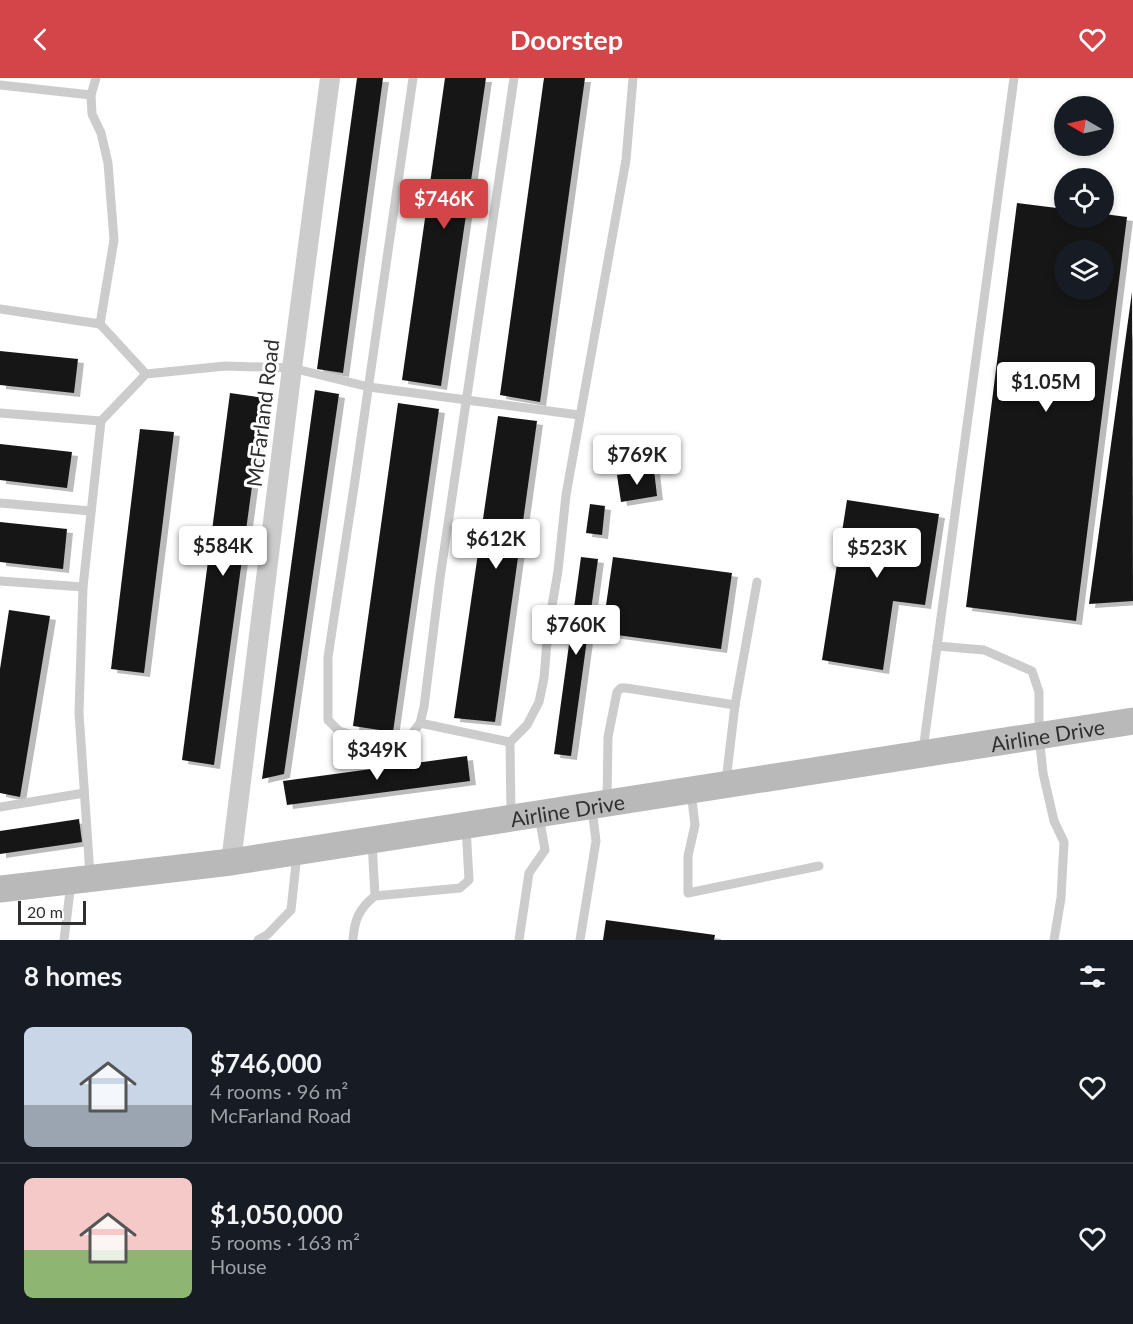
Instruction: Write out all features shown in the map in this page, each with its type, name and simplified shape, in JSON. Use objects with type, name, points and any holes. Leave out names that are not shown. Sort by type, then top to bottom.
[{"type":"main road","name":"Airline Drive","points":[[0,889],[231,862],[922,752],[1133,721]]},
{"type":"street","name":"McFarland Road","points":[[231,862],[330,78]]},
{"type":"lane","points":[[96,78],[91,95],[92,114],[101,133],[108,163],[114,240],[100,324]]},
{"type":"lane","points":[[413,78],[328,657],[328,720],[339,731],[364,738],[393,742],[409,738],[420,723],[514,78]]},
{"type":"lane","points":[[511,817],[510,742],[527,725],[539,702],[544,678],[548,629],[558,571],[566,495],[626,160],[633,78]]},
{"type":"lane","points":[[922,752],[1014,78]]},
{"type":"lane","points":[[0,85],[91,95]]},
{"type":"lane","points":[[0,309],[100,324],[146,374]]},
{"type":"lane","points":[[64,940],[81,879],[84,793],[79,713],[83,587],[101,421],[146,374],[225,366],[292,368],[369,387],[579,415]]},
{"type":"lane","points":[[0,413],[101,421]]},
{"type":"lane","points":[[0,503],[91,512]]},
{"type":"lane","points":[[0,581],[83,587]]},
{"type":"lane","points":[[725,784],[735,705],[757,582]]},
{"type":"lane","points":[[937,646],[984,650],[1032,671],[1039,692],[1039,735],[1043,773],[1054,821],[1064,842],[1061,898],[1054,940]]},
{"type":"lane","points":[[580,940],[596,841],[608,737],[617,692],[621,688],[735,705]]},
{"type":"lane","points":[[420,723],[510,742]]},
{"type":"lane","points":[[690,789],[695,825],[688,856],[688,893],[819,866]]},
{"type":"lane","points":[[0,807],[84,793]]},
{"type":"lane","points":[[519,940],[529,873],[545,850],[538,813]]},
{"type":"lane","points":[[352,940],[354,923],[366,902],[375,897],[460,888],[469,880],[465,825]]},
{"type":"lane","points":[[372,839],[375,897]]},
{"type":"lane","points":[[258,940],[267,936],[291,910],[297,851]]},
{"type":"building","points":[[357,78],[383,78],[343,373],[317,369]]},
{"type":"building","points":[[445,78],[486,78],[441,386],[402,380]]},
{"type":"building","points":[[544,78],[585,78],[540,402],[500,395]]},
{"type":"building","points":[[1017,203],[1054,208],[1054,228],[1114,228],[1114,215],[1127,217],[1076,621],[966,607]]},
{"type":"building","points":[[1132,292],[1133,601],[1089,604]]},
{"type":"building","points":[[0,351],[78,359],[74,393],[0,385]]},
{"type":"building","points":[[315,390],[339,394],[284,774],[262,779]]},
{"type":"building","points":[[230,393],[264,398],[214,765],[182,760]]},
{"type":"building","points":[[398,403],[439,409],[393,732],[353,726]]},
{"type":"building","points":[[498,416],[537,421],[495,722],[454,718]]},
{"type":"building","points":[[140,429],[174,432],[144,673],[111,669]]},
{"type":"building","points":[[0,444],[72,452],[67,488],[0,480]]},
{"type":"building","points":[[654,470],[657,496],[621,502],[617,475]]},
{"type":"building","points":[[847,500],[939,514],[925,605],[893,601],[883,670],[822,660]]},
{"type":"building","points":[[590,504],[605,506],[602,535],[586,533]]},
{"type":"building","points":[[0,522],[67,529],[63,569],[0,562]]},
{"type":"building","points":[[581,557],[598,559],[571,756],[554,754]]},
{"type":"building","points":[[613,557],[732,573],[721,649],[602,633]]},
{"type":"building","points":[[9,610],[50,616],[20,797],[0,793],[0,669]]},
{"type":"building","points":[[467,756],[470,781],[287,805],[283,781]]},
{"type":"building","points":[[79,819],[82,842],[0,854],[0,831]]},
{"type":"building","points":[[606,920],[715,935],[714,940],[603,940]]}]
